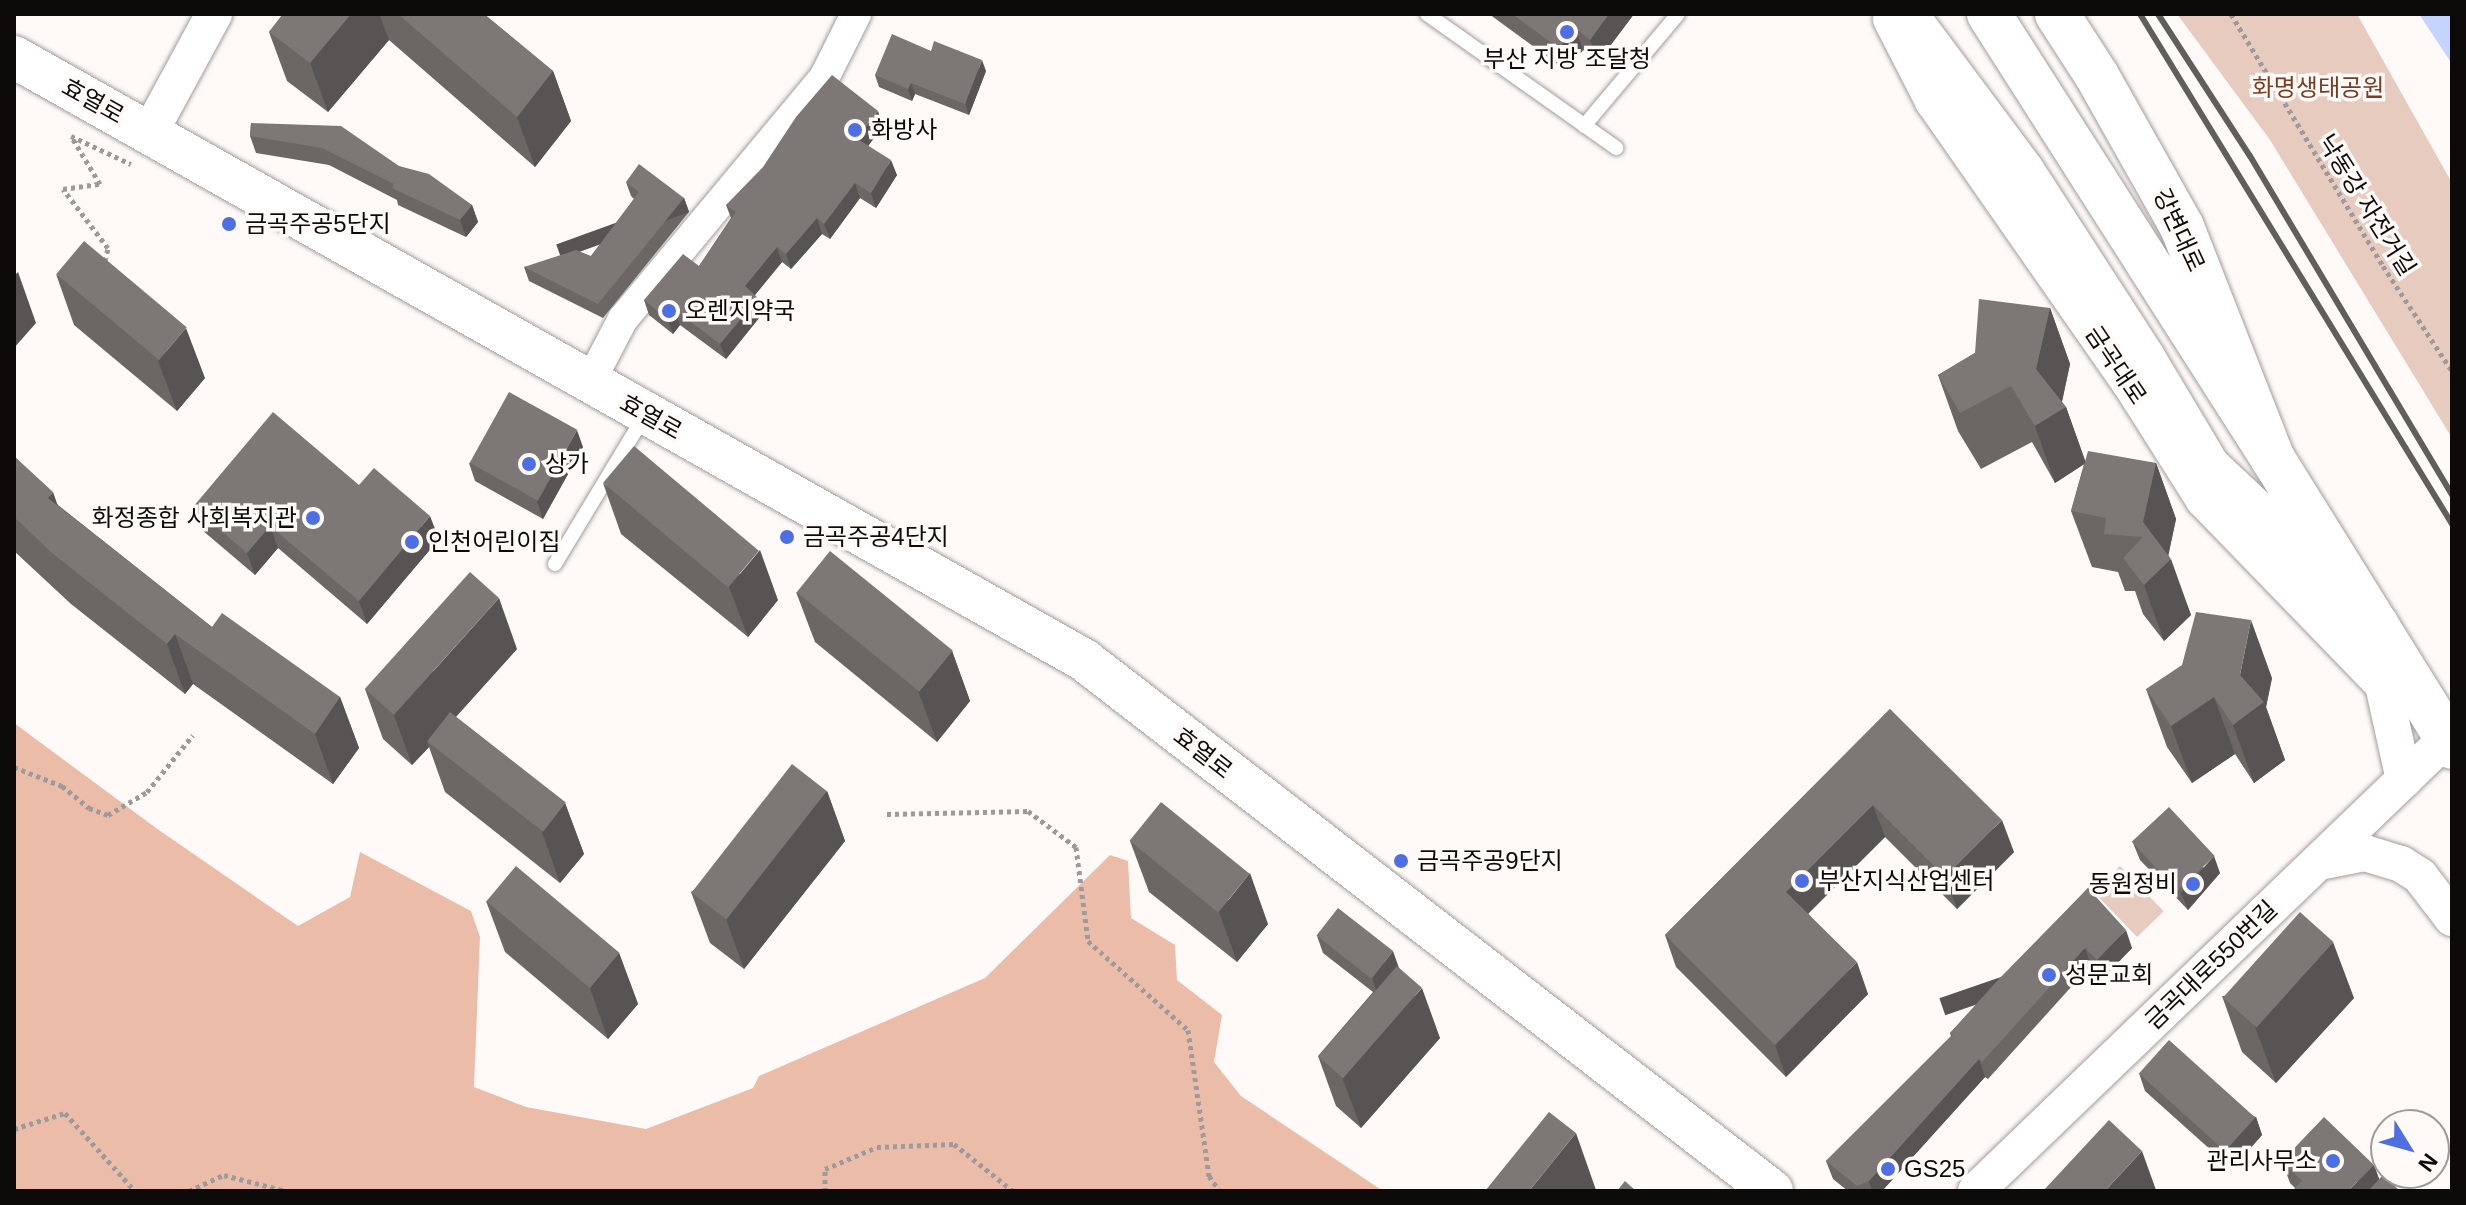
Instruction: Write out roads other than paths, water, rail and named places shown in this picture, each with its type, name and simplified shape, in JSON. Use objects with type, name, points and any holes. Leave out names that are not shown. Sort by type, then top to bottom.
[{"type":"main road","points":[[1905,14],[2022,171],[2143,358],[2208,467],[2377,625]]},
{"type":"main road","points":[[1989,14],[2444,734]]},
{"type":"main road","name":"강변대로","points":[[2057,14],[2097,76],[2182,227],[2273,459]]},
{"type":"main road","name":"효열로","points":[[14,57],[144,150],[590,382],[1084,660],[1772,1191]]},
{"type":"street","points":[[144,150],[214,14]]},
{"type":"street","points":[[590,382],[623,319],[824,78],[856,14]]},
{"type":"street","name":"금곡대로","points":[[1889,14],[1933,101],[2130,383],[2204,500],[2383,685],[2444,734]]},
{"type":"street","points":[[2383,685],[2404,780]]},
{"type":"street","name":"금곡대로550번길","points":[[1976,1191],[2404,780],[2444,734]]},
{"type":"street","points":[[2319,862],[2365,853],[2401,864],[2420,876],[2452,918]]},
{"type":"lane","points":[[1427,14],[1616,148]]},
{"type":"lane","points":[[1584,126],[1678,14]]},
{"type":"lane","points":[[555,564],[646,414]]},
{"type":"water","points":[[2419,14],[2452,14],[2452,64]]},
{"type":"railway","points":[[2140,14],[2452,524]]},
{"type":"railway","points":[[2158,14],[2250,156],[2452,495]]},
{"type":"place","name":"부산 지방 조달청","points":[[1567,32]]},
{"type":"place","name":"화방사","points":[[855,130]]},
{"type":"place","name":"금곡주공5단지","points":[[229,224]]},
{"type":"place","name":"오렌지약국","points":[[669,311]]},
{"type":"place","name":"상가","points":[[529,464]]},
{"type":"place","name":"화정종합 사회복지관","points":[[313,518]]},
{"type":"place","name":"금곡주공4단지","points":[[787,537]]},
{"type":"place","name":"인천어린이집","points":[[412,542]]},
{"type":"place","name":"금곡주공9단지","points":[[1401,861]]},
{"type":"place","name":"부산지식산업센터","points":[[1802,881]]},
{"type":"place","name":"동원정비","points":[[2193,884]]},
{"type":"place","name":"성문교회","points":[[2049,975]]},
{"type":"place","name":"관리사무소","points":[[2333,1161]]},
{"type":"place","name":"GS25","points":[[1888,1169]]},
{"type":"park label","name":"화명생태공원","points":[[2318,88]]}]
